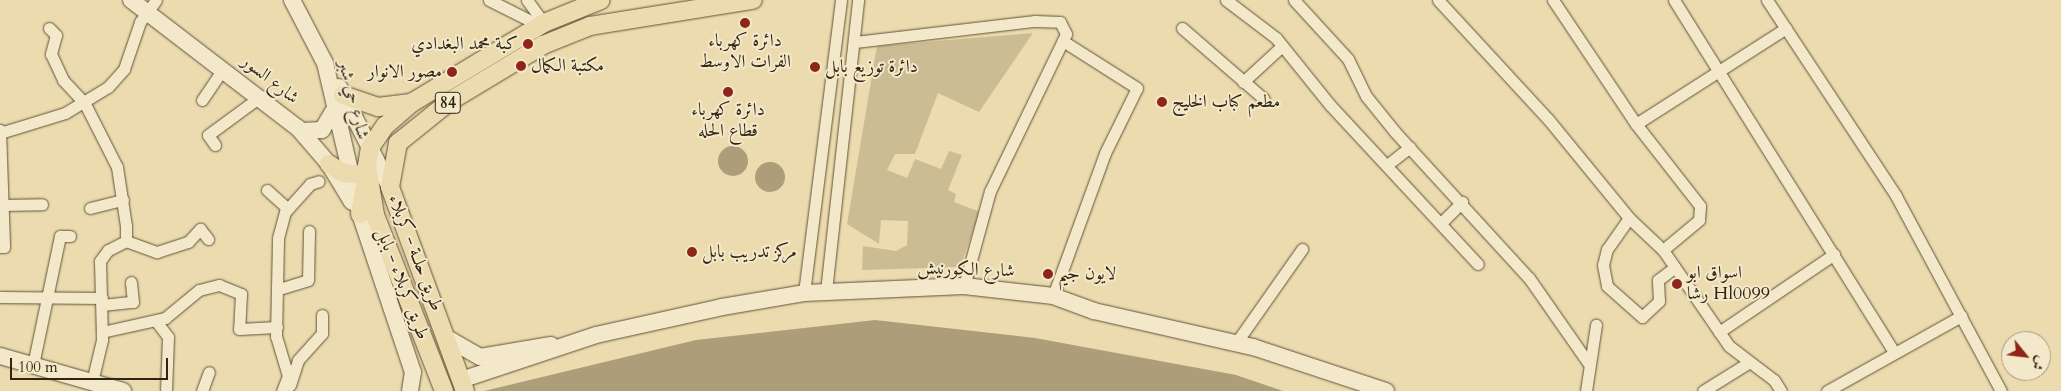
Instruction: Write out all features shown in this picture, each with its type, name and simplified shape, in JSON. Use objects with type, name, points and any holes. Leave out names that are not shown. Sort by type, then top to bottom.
[{"type":"main road","name":"84","points":[[372,162],[385,126],[413,102],[542,24],[601,0]]},
{"type":"main road","name":"84","points":[[398,143],[450,101],[544,45],[590,26],[753,0]]},
{"type":"main road","points":[[339,102],[378,108],[413,102]]},
{"type":"main road","points":[[329,164],[350,174],[372,162],[398,143]]},
{"type":"main road","name":"طريق حلــة - كربلاء","points":[[398,143],[390,187],[447,338],[463,386]]},
{"type":"main road","points":[[360,214],[372,162]]},
{"type":"main road","name":"طريق كربلاء - بابل","points":[[372,162],[370,196],[444,391]]},
{"type":"main road","points":[[360,214],[370,196],[380,186],[390,187]]},
{"type":"street","name":"شارع السور","points":[[131,0],[151,5],[223,68],[261,96],[301,131],[329,164],[360,214]]},
{"type":"street","name":"شارع حي شبر","points":[[292,0],[325,63],[339,102],[350,174],[360,214]]},
{"type":"street","points":[[489,0],[542,24]]},
{"type":"street","points":[[527,0],[542,24]]},
{"type":"street","points":[[804,293],[841,0]]},
{"type":"street","points":[[826,291],[855,42],[858,0]]},
{"type":"street","points":[[1226,0],[1282,46],[1478,264]]},
{"type":"street","points":[[1294,0],[1348,59],[1366,96],[1530,278],[1589,364]]},
{"type":"street","points":[[1438,0],[1548,119],[1629,218],[1663,250],[1719,332],[1748,363],[1774,380],[1781,391]]},
{"type":"street","points":[[1553,0],[1636,124],[1703,212],[1663,250]]},
{"type":"street","points":[[1674,0],[1716,75],[1834,254],[1895,354]]},
{"type":"street","points":[[1767,0],[1896,196],[2001,391]]},
{"type":"street","points":[[0,247],[4,247],[0,132],[86,104],[124,68],[151,5]]},
{"type":"street","points":[[855,42],[1050,20],[1060,22],[1066,34],[990,191],[964,286]]},
{"type":"street","points":[[49,28],[56,36],[51,54],[63,80],[86,104],[117,167],[123,200],[126,241]]},
{"type":"street","points":[[1182,28],[1264,99]]},
{"type":"street","points":[[1636,124],[1716,75],[1786,28]]},
{"type":"street","points":[[1053,296],[1105,154],[1137,88],[1063,40]]},
{"type":"street","points":[[1243,82],[1282,46]]},
{"type":"street","points":[[202,100],[223,68]]},
{"type":"street","points":[[215,146],[208,134],[261,96]]},
{"type":"street","points":[[301,131],[322,130],[339,102],[372,162],[390,187]]},
{"type":"street","points":[[1388,165],[1410,147]]},
{"type":"street","points":[[282,391],[288,376],[277,327],[279,289],[276,253],[288,209],[319,181]]},
{"type":"street","points":[[267,190],[288,209]]},
{"type":"street","points":[[90,208],[123,200]]},
{"type":"street","points":[[1441,223],[1462,202]]},
{"type":"street","points":[[3,205],[42,204]]},
{"type":"street","points":[[360,214],[414,372],[410,391]]},
{"type":"street","points":[[1629,218],[1607,249],[1603,265],[1607,286],[1642,317],[1659,301],[1658,280],[1675,266]]},
{"type":"street","points":[[85,384],[102,332],[100,261],[108,250],[126,241],[157,252],[188,242],[200,229],[208,239]]},
{"type":"street","points":[[279,289],[308,280],[309,231]]},
{"type":"street","points":[[33,365],[50,300],[60,236],[70,236]]},
{"type":"street","points":[[1236,343],[1302,249]]},
{"type":"street","points":[[1719,332],[1834,254]]},
{"type":"street","points":[[0,297],[133,302],[130,282]]},
{"type":"street","points":[[102,332],[156,321],[199,290],[219,285],[241,294],[239,329],[277,327]]},
{"type":"street","name":"شارع الكورنيش","points":[[568,346],[596,335],[804,293],[964,286],[1053,296],[1094,311],[1236,343],[1386,391]]},
{"type":"street","points":[[287,391],[298,360],[322,333],[322,315]]},
{"type":"street","points":[[1828,391],[1961,316]]},
{"type":"street","points":[[156,321],[168,337],[166,391]]},
{"type":"street","points":[[1586,391],[1596,325]]},
{"type":"street","points":[[447,338],[480,357],[568,346]]},
{"type":"street","points":[[463,386],[568,346]]},
{"type":"street","points":[[0,356],[33,365],[85,384],[122,391]]},
{"type":"street","points":[[1703,391],[1748,363]]},
{"type":"street","points":[[202,391],[209,372]]},
{"type":"shaded area","points":[[1033,33],[979,112],[938,93],[915,154],[895,154],[887,170],[907,178],[915,159],[941,169],[949,151],[962,155],[948,190],[956,194],[954,202],[980,212],[960,267],[862,270],[863,246],[896,251],[907,245],[908,221],[881,220],[879,244],[847,224],[877,46]]},
{"type":"shaded area","points":[[733,146],[744,150],[748,161],[744,172],[733,176],[722,172],[718,161],[722,150]]},
{"type":"shaded area","points":[[770,162],[781,166],[785,177],[781,188],[770,192],[759,188],[755,177],[759,166]]},
{"type":"shaded area","points":[[875,320],[1035,338],[1236,375],[1283,391],[484,391],[696,340]]},
{"type":"place","name":"دائرة كهرباء الفرات الاوسط","points":[[745,23]]},
{"type":"place","name":"كبة محمد البغدادي","points":[[528,44]]},
{"type":"place","name":"مكتبة الكمال","points":[[521,66]]},
{"type":"place","name":"دائرة توزيع بابل","points":[[815,67]]},
{"type":"place","name":"مصور الانوار","points":[[452,72]]},
{"type":"place","name":"دائرة كهرباء قطاع الحله","points":[[728,92]]},
{"type":"place","name":"مطعم كباب الخليج","points":[[1162,102]]},
{"type":"place","name":"مركز تدريب بابل","points":[[692,252]]},
{"type":"place","name":"لايون جيم","points":[[1048,274]]},
{"type":"place","name":"اسواق ابو رشا Hl0099","points":[[1677,284]]}]
